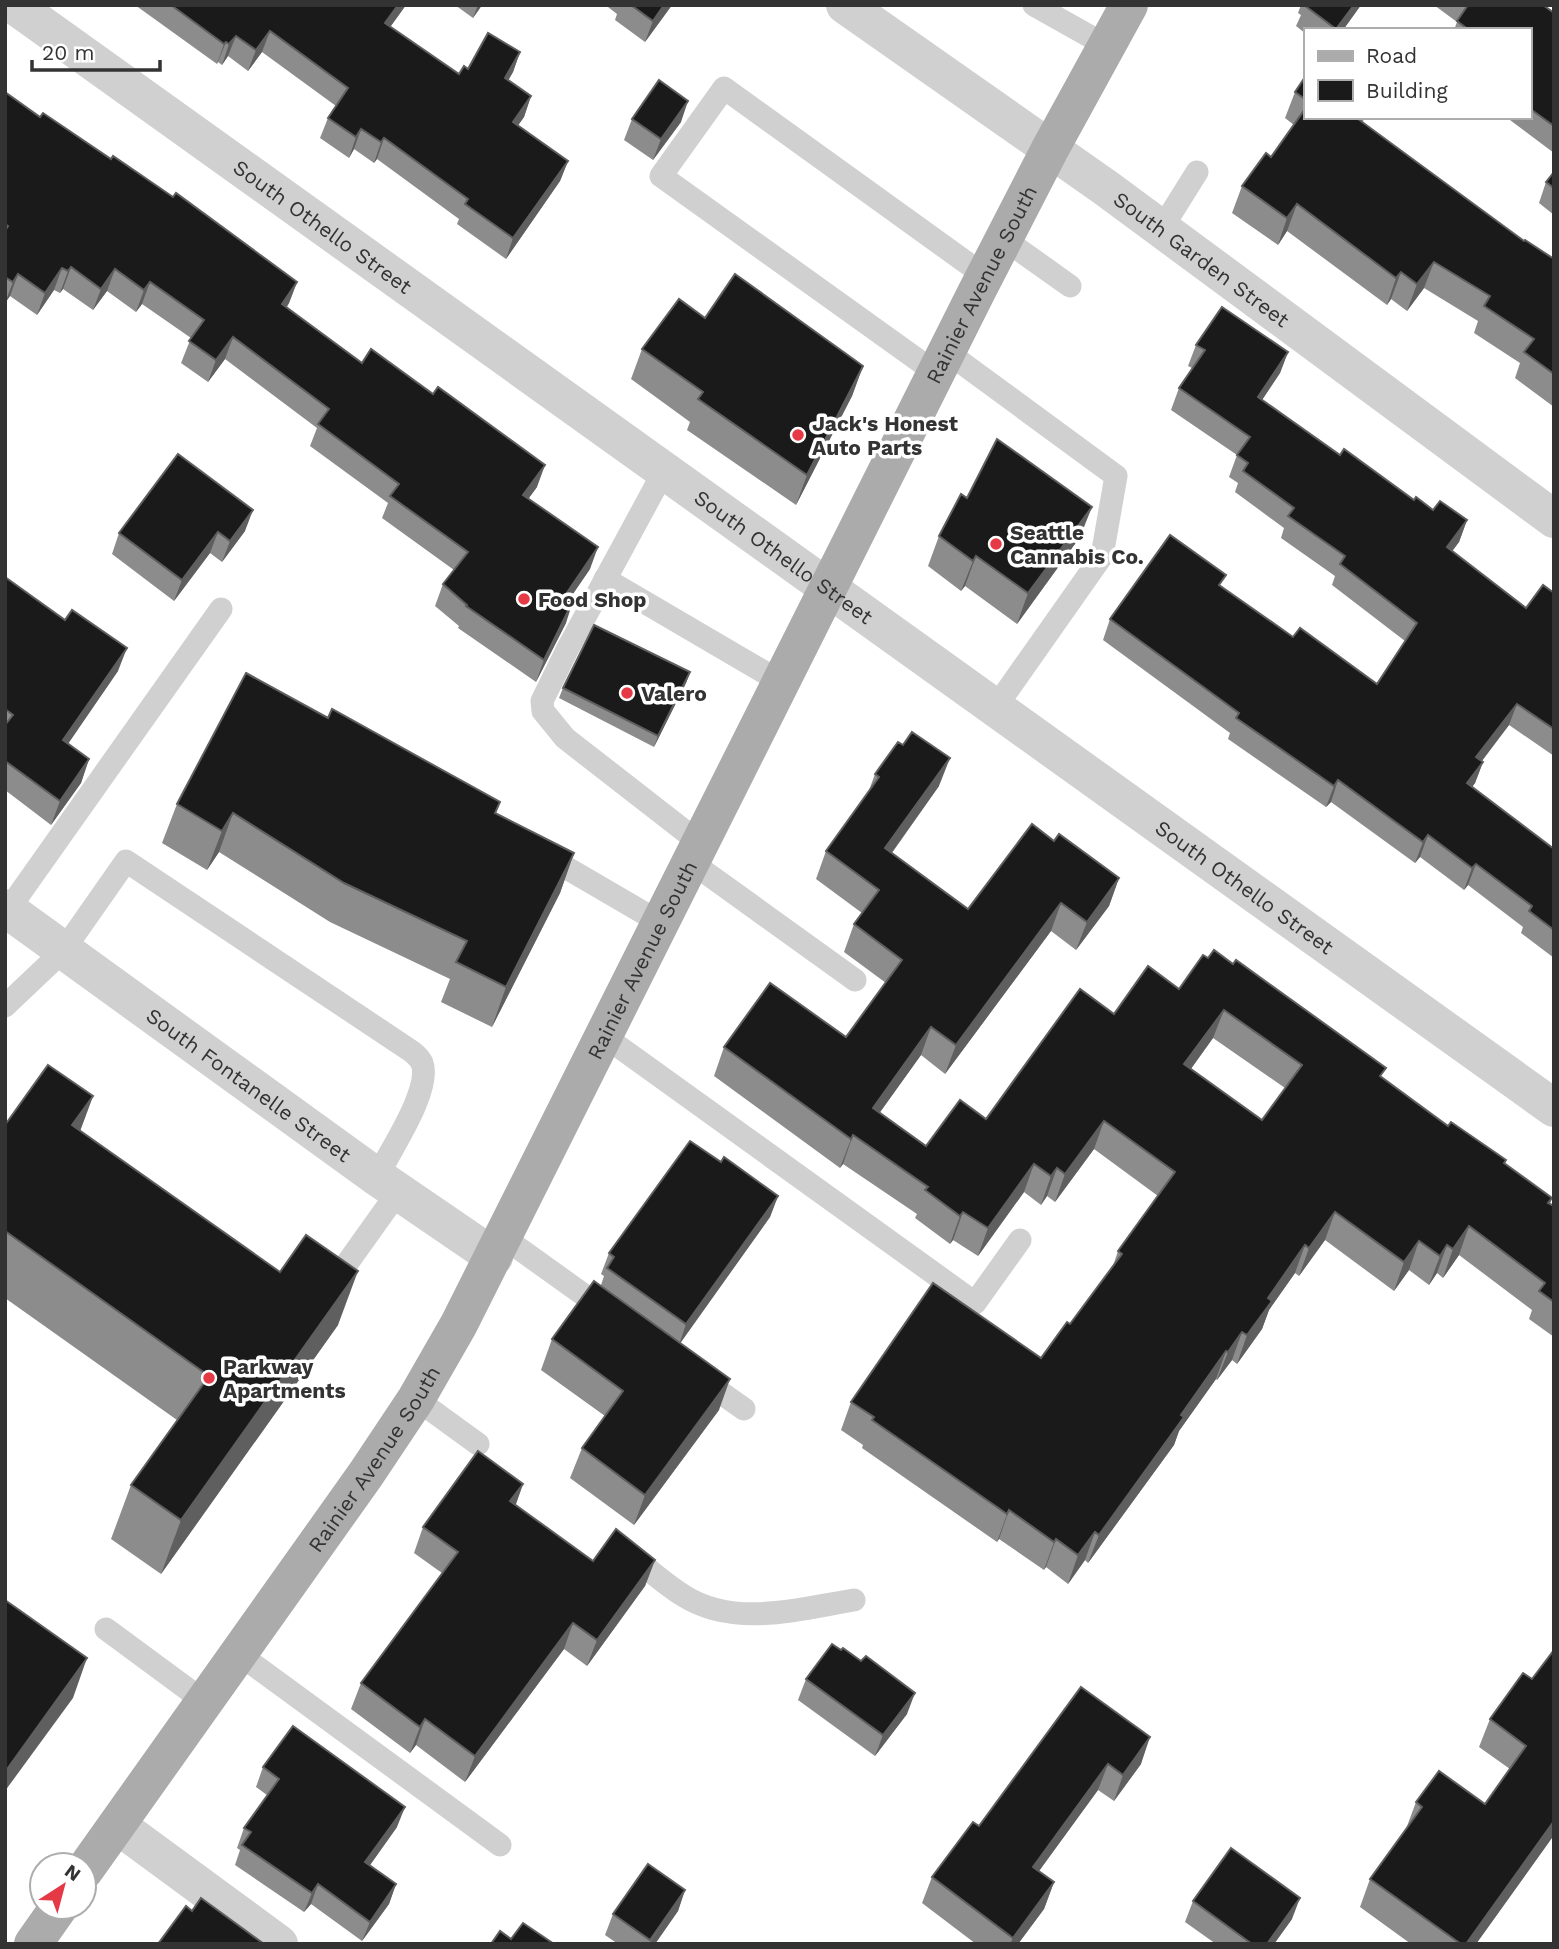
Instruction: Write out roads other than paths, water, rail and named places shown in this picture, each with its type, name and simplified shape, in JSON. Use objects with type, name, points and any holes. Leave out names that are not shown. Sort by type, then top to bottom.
[{"type":"main road","name":"Rainier Avenue South","points":[[98,1851],[366,1474],[416,1399],[498,1247],[985,276],[1050,149],[1129,5]]},
{"type":"main road","points":[[33,1944],[49,1921]]},
{"type":"street","name":"South Othello Street","points":[[13,5],[1554,1108]]},
{"type":"street","name":"South Garden Street","points":[[845,5],[1162,228],[1554,519]]},
{"type":"street","name":"South Fontanelle Street","points":[[7,909],[388,1184],[498,1247]]},
{"type":"street","points":[[117,1825],[279,1944]]},
{"type":"lane","points":[[1034,5],[1107,46]]},
{"type":"lane","points":[[985,276],[724,88],[661,176],[1116,476],[1102,556],[995,708]]},
{"type":"lane","points":[[1162,228],[1197,172]]},
{"type":"lane","points":[[1004,239],[1070,286]]},
{"type":"lane","points":[[664,471],[542,701],[543,711],[565,738],[696,852],[855,981]]},
{"type":"lane","points":[[605,579],[781,682]]},
{"type":"lane","points":[[7,909],[221,609]]},
{"type":"lane","points":[[525,844],[661,923]]},
{"type":"lane","points":[[5,1006],[63,951],[126,861],[411,1051],[422,1062],[424,1075],[421,1093],[388,1184],[331,1286]]},
{"type":"lane","points":[[604,1036],[975,1303],[1020,1240]]},
{"type":"lane","points":[[498,1247],[631,1329]]},
{"type":"lane","points":[[688,1369],[744,1409]]},
{"type":"lane","points":[[416,1399],[478,1444]]},
{"type":"lane","points":[[617,1545],[685,1597],[720,1611],[762,1615],[853,1600]]},
{"type":"lane","points":[[106,1629],[205,1702]]},
{"type":"lane","points":[[239,1654],[500,1845]]},
{"type":"place","name":"Jack's Honest Auto Parts","points":[[798,435]]},
{"type":"place","name":"Seattle Cannabis Co.","points":[[996,544]]},
{"type":"place","name":"Food Shop","points":[[524,599]]},
{"type":"place","name":"Valero","points":[[627,693]]},
{"type":"place","name":"Parkway Apartments","points":[[209,1378]]}]
